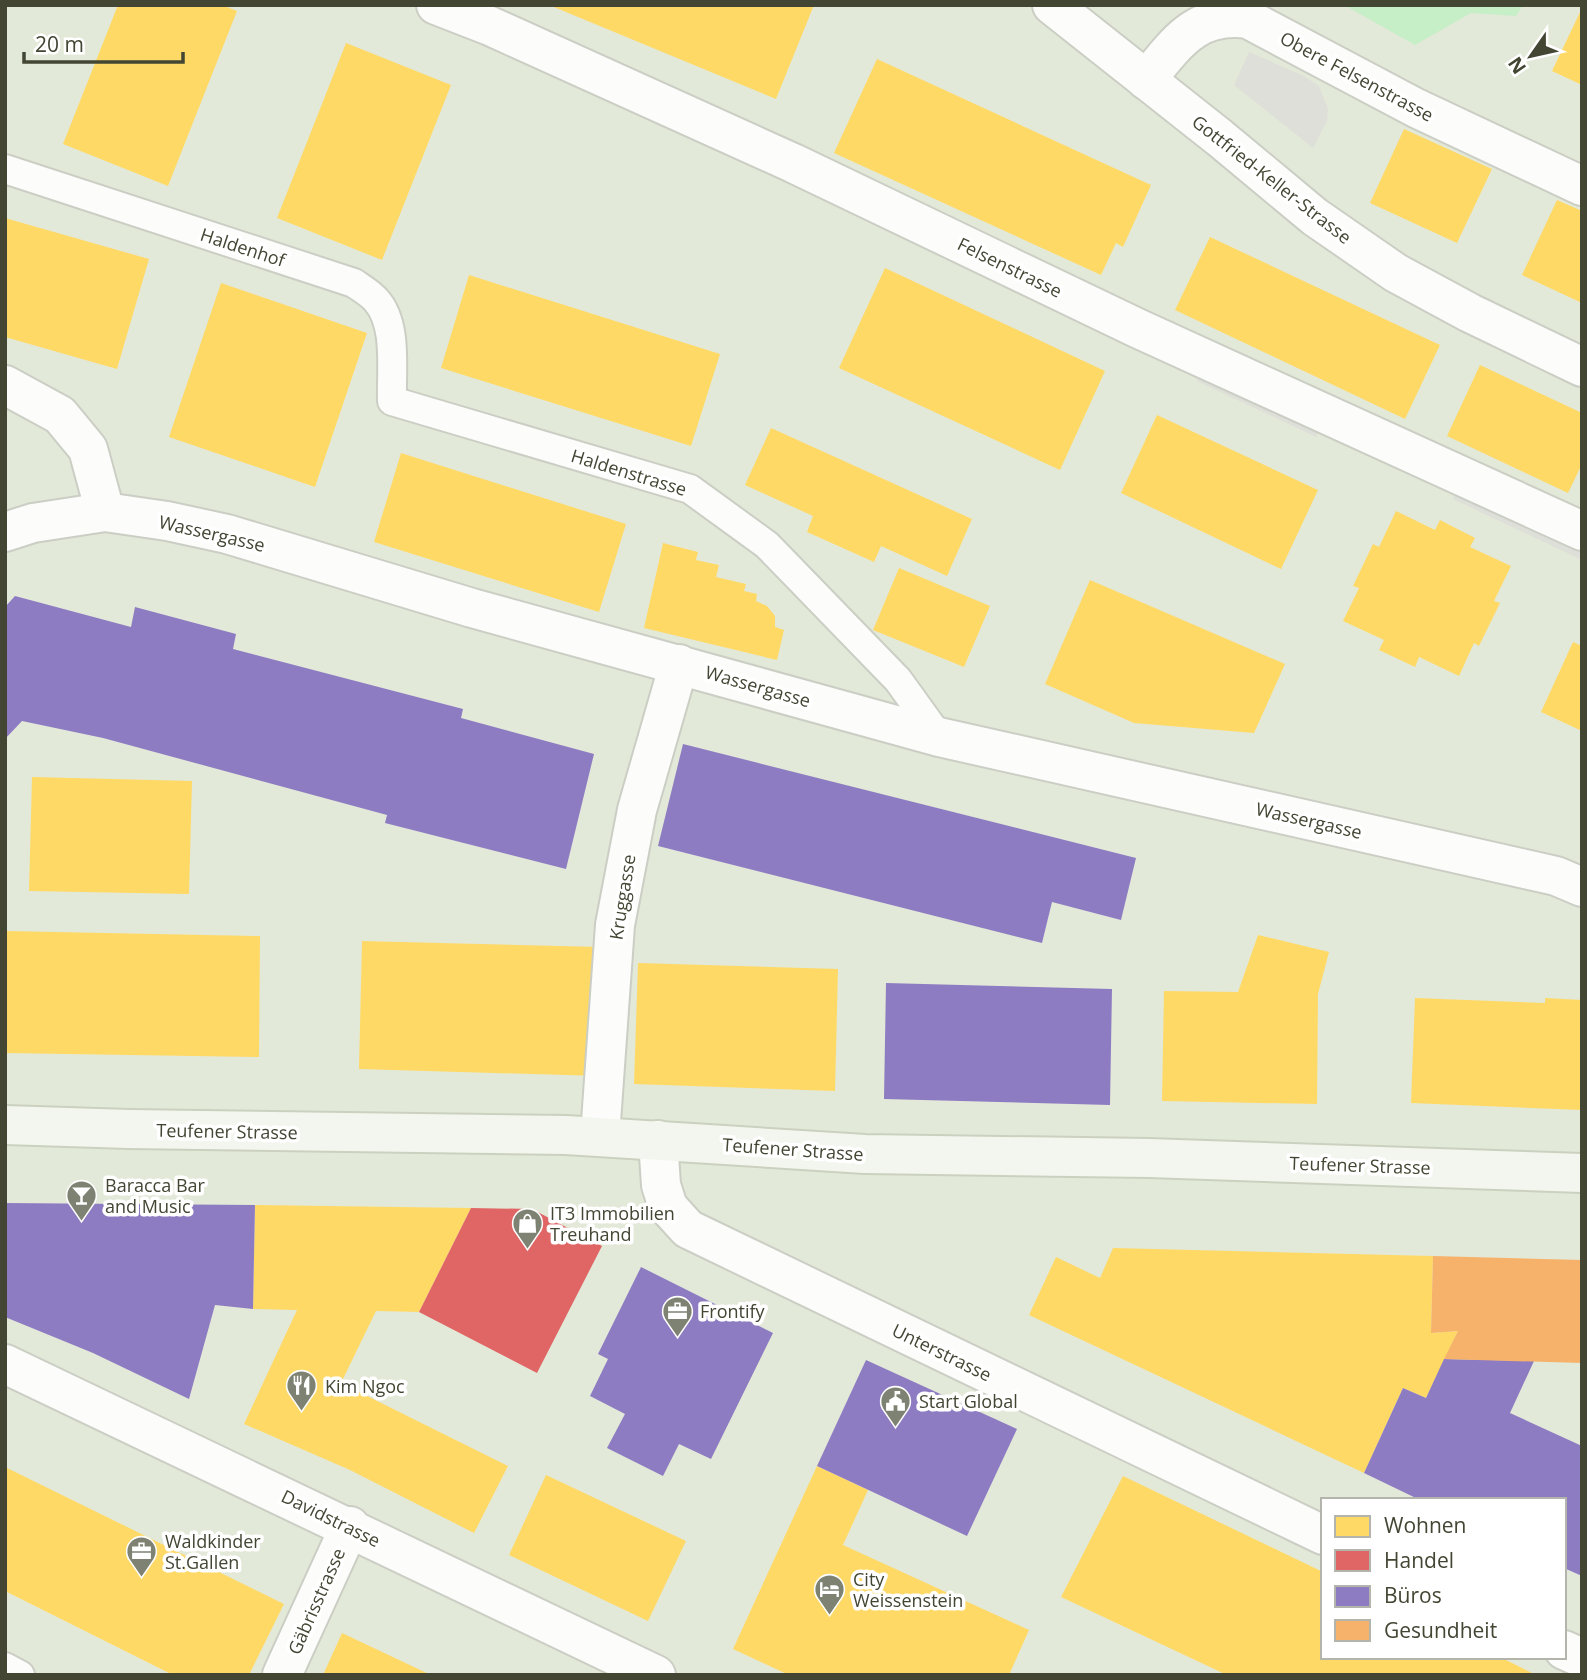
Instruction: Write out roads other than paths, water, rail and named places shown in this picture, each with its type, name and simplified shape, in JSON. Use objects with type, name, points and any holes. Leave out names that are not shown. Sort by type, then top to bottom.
[{"type":"main road","name":"Teufener Strasse","points":[[5,1125],[600,1136],[865,1154],[1149,1158],[1582,1173]]},
{"type":"street","name":"Felsenstrasse","points":[[436,5],[490,26],[793,163],[1137,328],[1582,531]]},
{"type":"street","name":"Gottfried-Keller-Strasse","points":[[1052,5],[1315,217],[1396,273],[1469,313],[1582,367]]},
{"type":"street","name":"Obere Felsenstrasse","points":[[1146,80],[1178,42],[1192,30],[1209,20],[1229,16],[1248,19],[1416,108],[1582,186]]},
{"type":"street","points":[[5,385],[60,415],[88,449],[105,512]]},
{"type":"street","name":"Wassergasse","points":[[5,532],[33,523],[105,512],[167,521],[227,534],[472,608],[939,737],[1556,876],[1582,887]]},
{"type":"street","name":"Kruggasse","points":[[600,1136],[615,925],[637,810],[679,664]]},
{"type":"street","name":"Unterstrasse","points":[[658,1140],[662,1185],[668,1207],[688,1229],[1321,1534]]},
{"type":"street","name":"Davidstrasse","points":[[9,1376],[350,1527],[656,1675]]},
{"type":"street","name":"Gäbrisstrasse","points":[[282,1675],[350,1527]]},
{"type":"street","points":[[1566,1651],[1582,1658]]},
{"type":"lane","name":"Haldenhof","points":[[5,169],[354,283],[376,299],[387,317],[392,401]]},
{"type":"lane","name":"Haldenstrasse","points":[[392,401],[690,489],[767,545],[898,680],[939,737]]},
{"type":"lane","points":[[5,1667],[20,1675]]},
{"type":"place","name":"Baracca Bar and Music","points":[[82,1222]]},
{"type":"place","name":"IT3 Immobilien Treuhand","points":[[527,1250]]},
{"type":"place","name":"Frontify","points":[[677,1338]]},
{"type":"place","name":"Kim Ngoc","points":[[302,1413]]},
{"type":"place","name":"Start Global","points":[[896,1428]]},
{"type":"place","name":"Waldkinder St.Gallen","points":[[142,1578]]},
{"type":"place","name":"City Weissenstein","points":[[830,1616]]}]
